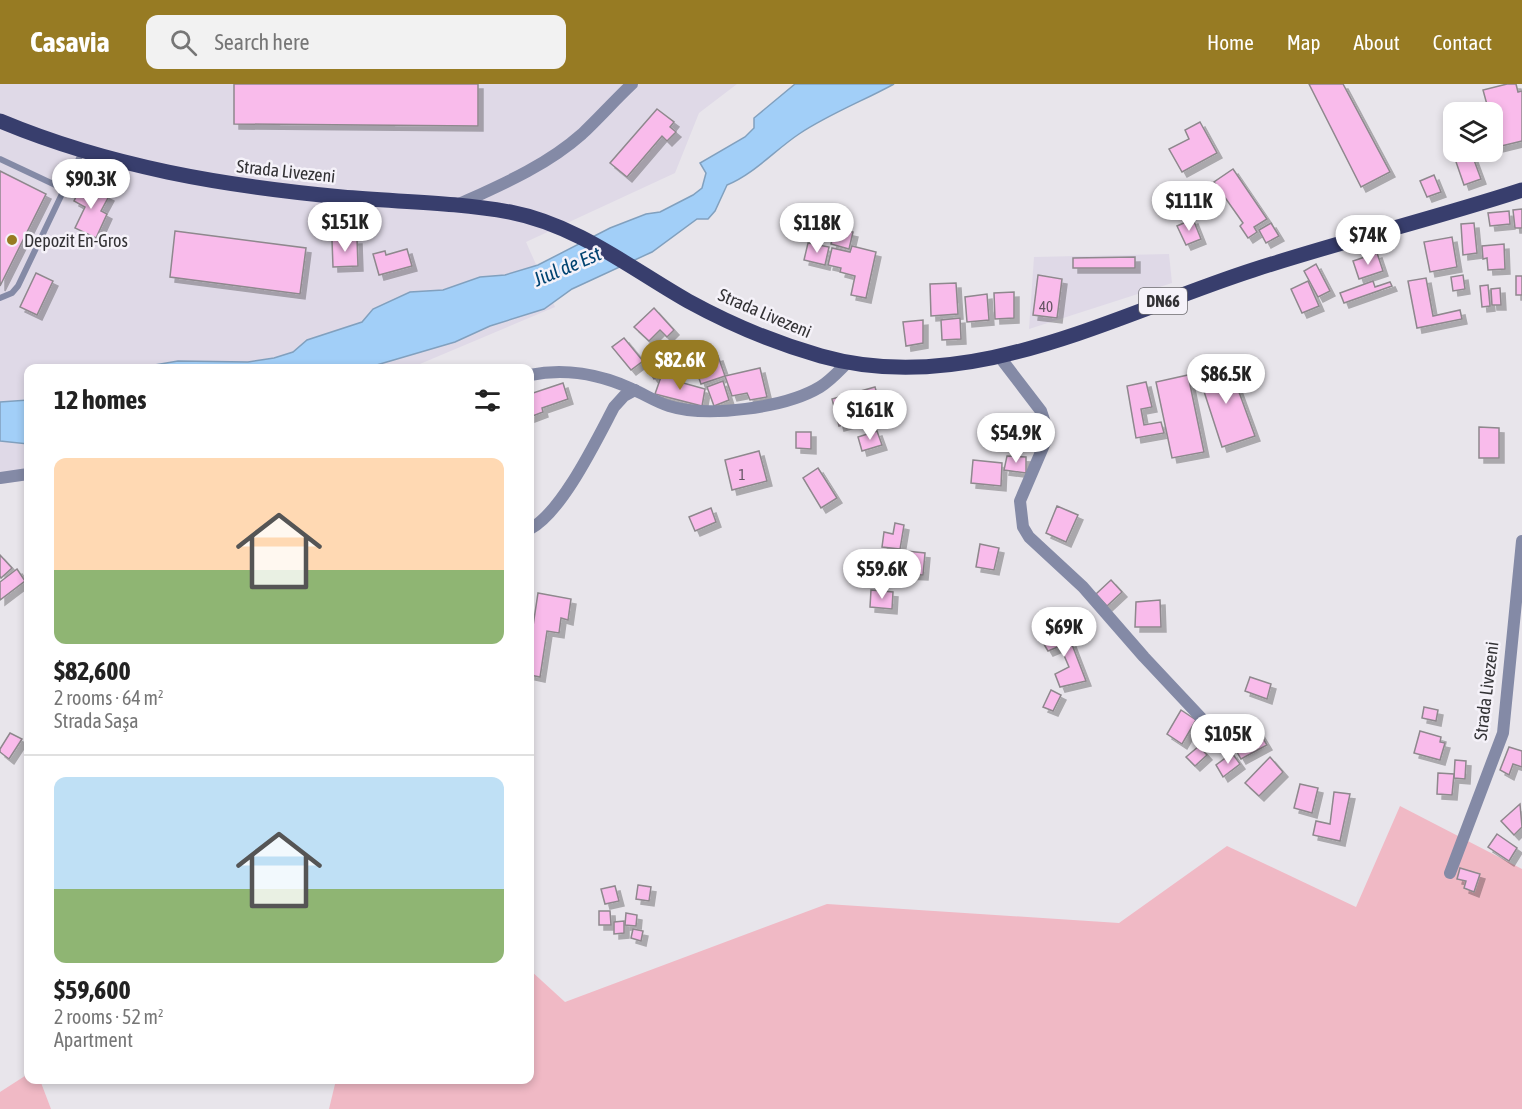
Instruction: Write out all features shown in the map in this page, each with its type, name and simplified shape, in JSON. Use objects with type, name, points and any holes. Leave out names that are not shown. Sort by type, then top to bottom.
[{"type":"main road","name":"Strada Livezeni","points":[[0,121],[82,151],[216,183],[513,213],[567,230],[686,300],[779,343],[847,363],[911,368],[950,365],[999,356],[1077,333],[1252,270],[1522,190]]},
{"type":"street","points":[[454,206],[516,178],[550,158],[582,134],[632,84]]},
{"type":"street","points":[[999,356],[1041,411],[1045,423],[1047,438],[1020,501],[1023,527],[1029,537],[1083,587],[1144,657],[1220,738]]},
{"type":"street","points":[[534,375],[582,373],[607,379],[680,409],[710,413],[726,412],[804,395],[826,383],[847,363]]},
{"type":"street","points":[[534,526],[559,503],[614,407],[624,396],[635,390]]},
{"type":"street","points":[[0,478],[24,475]]},
{"type":"street","name":"Strada Livezeni","points":[[1450,873],[1502,740],[1522,541]]},
{"type":"lane","points":[[0,298],[12,293],[18,286],[66,190],[82,151]]},
{"type":"lane","points":[[0,159],[66,190]]},
{"type":"shaded area","points":[[0,84],[737,84],[699,113],[675,173],[526,242],[555,307],[420,364],[24,364],[24,481],[0,484]]},
{"type":"shaded area","points":[[1169,254],[1172,283],[1029,329],[1034,257]]},
{"type":"shaded area","points":[[1400,806],[1522,869],[1522,1109],[329,1109],[335,1084],[534,1084],[534,974],[565,1002],[827,904],[1119,923],[1227,846],[1356,907]]},
{"type":"shaded area","points":[[24,1077],[24,1084],[42,1084],[51,1109],[0,1109],[0,1092]]},
{"type":"water","name":"Jiul de Est","points":[[795,84],[894,84],[810,127],[746,175],[727,185],[715,211],[708,219],[697,219],[652,252],[572,289],[544,309],[490,326],[455,342],[380,364],[160,364],[178,361],[248,362],[274,358],[293,352],[307,340],[362,322],[373,309],[410,292],[443,290],[480,277],[505,275],[538,265],[610,228],[646,214],[660,212],[693,195],[702,188],[706,173],[700,163],[745,137],[754,128],[754,118]]},
{"type":"water","points":[[24,400],[24,444],[0,441],[0,402]]},
{"type":"building","points":[[234,84],[478,84],[478,126],[234,124]]},
{"type":"building","points":[[1309,84],[1343,84],[1390,172],[1361,187]]},
{"type":"building","points":[[1516,84],[1518,92],[1522,91],[1522,141],[1503,146],[1503,102],[1486,102],[1483,90]]},
{"type":"building","points":[[657,109],[674,122],[670,127],[676,132],[667,141],[662,136],[627,177],[610,163]]},
{"type":"building","points":[[1200,122],[1217,153],[1182,172],[1169,149],[1189,139],[1185,130]]},
{"type":"building","points":[[1456,162],[1475,162],[1481,179],[1464,185]]},
{"type":"building","points":[[1233,169],[1267,219],[1254,227],[1257,232],[1248,238],[1240,226],[1243,223],[1214,182]]},
{"type":"building","name":"Depozit En-Gros","points":[[0,171],[46,194],[0,286]]},
{"type":"building","points":[[1434,175],[1441,192],[1427,197],[1420,181]]},
{"type":"building","points":[[83,183],[109,196],[101,211],[107,214],[96,238],[75,228],[85,207],[74,201]]},
{"type":"building","points":[[1522,209],[1522,228],[1515,228],[1513,210]]},
{"type":"building","points":[[1509,211],[1510,224],[1490,226],[1488,213]]},
{"type":"building","points":[[1193,219],[1201,239],[1186,245],[1177,226]]},
{"type":"building","points":[[1271,223],[1279,236],[1266,243],[1259,230]]},
{"type":"building","points":[[1474,223],[1477,253],[1463,255],[1461,224]]},
{"type":"building","points":[[835,228],[853,232],[849,249],[831,244]]},
{"type":"building","points":[[175,231],[306,248],[300,294],[170,277]]},
{"type":"building","points":[[1452,237],[1457,267],[1430,272],[1424,242]]},
{"type":"building","points":[[357,239],[358,266],[333,267],[332,240]]},
{"type":"building","points":[[808,243],[829,247],[825,265],[804,260]]},
{"type":"building","points":[[1504,244],[1505,269],[1488,270],[1487,258],[1483,259],[1482,246]]},
{"type":"building","points":[[852,246],[876,252],[866,298],[851,295],[855,276],[840,272],[841,268],[828,265],[832,248],[850,252]]},
{"type":"building","points":[[407,249],[412,266],[379,275],[373,254],[385,251],[386,255]]},
{"type":"building","points":[[1377,253],[1383,271],[1359,279],[1353,261]]},
{"type":"building","points":[[1135,257],[1135,268],[1073,268],[1073,258]]},
{"type":"building","points":[[1316,264],[1330,291],[1318,297],[1304,271]]},
{"type":"building","points":[[36,273],[53,281],[37,315],[20,307]]},
{"type":"building","points":[[1038,275],[1062,279],[1057,318],[1033,315]]},
{"type":"building","points":[[1463,275],[1465,289],[1453,291],[1451,277]]},
{"type":"building","points":[[1516,276],[1522,276],[1522,295],[1516,295]]},
{"type":"building","points":[[1426,278],[1433,316],[1460,310],[1462,319],[1417,328],[1408,281]]},
{"type":"building","points":[[1308,281],[1319,306],[1302,313],[1291,289]]},
{"type":"building","points":[[1373,281],[1375,287],[1390,282],[1392,286],[1344,303],[1340,293]]},
{"type":"building","points":[[956,283],[958,314],[931,316],[930,284]]},
{"type":"building","points":[[1488,285],[1490,306],[1482,307],[1480,286]]},
{"type":"building","points":[[1500,288],[1501,305],[1492,305],[1491,289]]},
{"type":"building","points":[[1014,292],[1014,318],[995,319],[994,293]]},
{"type":"building","points":[[987,294],[989,320],[967,322],[965,297]]},
{"type":"building","points":[[654,308],[674,330],[667,337],[660,330],[649,341],[634,327]]},
{"type":"building","points":[[960,318],[961,339],[942,340],[941,320]]},
{"type":"building","points":[[923,320],[923,343],[906,346],[903,322]]},
{"type":"building","points":[[624,338],[643,361],[631,370],[612,347]]},
{"type":"building","points":[[662,349],[674,364],[654,379],[643,363]]},
{"type":"building","points":[[718,356],[725,376],[701,384],[694,364]]},
{"type":"building","points":[[1228,362],[1255,436],[1222,447],[1198,373]]},
{"type":"building","points":[[760,368],[767,397],[750,400],[747,393],[732,396],[725,376]]},
{"type":"building","points":[[662,374],[677,378],[676,381],[705,389],[702,406],[655,394]]},
{"type":"building","points":[[1188,375],[1204,452],[1172,458],[1156,382]]},
{"type":"building","points":[[723,381],[729,400],[714,406],[707,387]]},
{"type":"building","points":[[1146,382],[1152,407],[1141,409],[1144,425],[1161,422],[1164,433],[1136,438],[1127,386]]},
{"type":"building","points":[[563,383],[568,399],[542,408],[543,412],[534,415],[534,393]]},
{"type":"building","points":[[875,387],[881,408],[856,416],[857,421],[839,426],[832,399]]},
{"type":"building","points":[[1479,427],[1499,428],[1499,458],[1479,458]]},
{"type":"building","points":[[877,431],[882,445],[862,451],[858,437]]},
{"type":"building","points":[[796,432],[811,432],[811,449],[796,448]]},
{"type":"building","points":[[759,451],[767,481],[732,490],[725,460]]},
{"type":"building","points":[[1007,456],[1026,457],[1026,473],[1004,470]]},
{"type":"building","points":[[973,460],[1002,463],[1001,486],[971,483]]},
{"type":"building","points":[[818,468],[837,498],[821,508],[803,478]]},
{"type":"building","points":[[1057,506],[1078,515],[1066,542],[1046,533]]},
{"type":"building","points":[[711,508],[716,522],[695,531],[689,517]]},
{"type":"building","points":[[895,523],[904,525],[900,549],[882,547],[884,532],[893,534]]},
{"type":"building","points":[[980,544],[999,548],[994,570],[976,567]]},
{"type":"building","points":[[906,551],[925,553],[923,575],[903,574]]},
{"type":"building","points":[[0,555],[12,568],[1,578],[0,576]]},
{"type":"building","points":[[881,560],[894,561],[893,576],[880,575]]},
{"type":"building","points":[[17,569],[24,580],[0,600],[0,582]]},
{"type":"building","points":[[1111,580],[1122,592],[1107,606],[1096,594]]},
{"type":"building","points":[[871,590],[893,592],[892,609],[870,607]]},
{"type":"building","points":[[538,593],[571,599],[568,620],[561,618],[559,633],[547,631],[540,677],[534,676],[534,620]]},
{"type":"building","points":[[1160,600],[1161,627],[1135,627],[1136,602]]},
{"type":"building","points":[[1058,626],[1066,644],[1071,642],[1086,681],[1060,687],[1055,674],[1069,667],[1060,646],[1048,651],[1039,636]]},
{"type":"building","points":[[1250,677],[1271,684],[1267,699],[1245,691]]},
{"type":"building","points":[[1051,690],[1061,695],[1053,711],[1043,707]]},
{"type":"building","points":[[1424,707],[1438,710],[1436,721],[1422,718]]},
{"type":"building","points":[[1181,710],[1196,720],[1182,744],[1167,734]]},
{"type":"building","points":[[1258,730],[1267,745],[1241,759],[1233,745]]},
{"type":"building","points":[[1420,731],[1441,737],[1440,742],[1445,743],[1440,760],[1414,753]]},
{"type":"building","points":[[10,733],[22,739],[9,759],[0,752],[0,749]]},
{"type":"building","points":[[1199,746],[1207,755],[1195,766],[1186,757]]},
{"type":"building","points":[[1509,747],[1522,751],[1522,767],[1513,764],[1509,775],[1500,770]]},
{"type":"building","points":[[1232,753],[1240,764],[1223,777],[1216,765]]},
{"type":"building","points":[[1270,757],[1283,772],[1259,796],[1245,783]]},
{"type":"building","points":[[1455,760],[1466,761],[1465,779],[1454,778]]},
{"type":"building","points":[[1438,773],[1454,774],[1452,795],[1437,794]]},
{"type":"building","points":[[1300,784],[1318,788],[1312,813],[1294,808]]},
{"type":"building","points":[[1334,792],[1350,794],[1340,841],[1313,835],[1316,821],[1330,824]]},
{"type":"building","points":[[1520,804],[1522,827],[1514,835],[1501,821]]},
{"type":"building","points":[[1497,834],[1517,848],[1509,861],[1488,847]]},
{"type":"building","points":[[1460,868],[1480,874],[1474,892],[1464,888],[1466,881],[1457,879]]},
{"type":"building","points":[[638,885],[651,887],[649,901],[636,899]]},
{"type":"building","points":[[615,886],[619,901],[605,904],[601,889]]},
{"type":"building","points":[[599,911],[610,911],[611,925],[599,925]]},
{"type":"building","points":[[626,913],[637,915],[636,926],[625,925]]},
{"type":"building","points":[[624,921],[624,933],[614,934],[614,922]]},
{"type":"building","points":[[633,929],[643,931],[641,941],[631,938]]},
{"type":"place","name":"Depozit En-Gros","points":[[12,240]]}]
